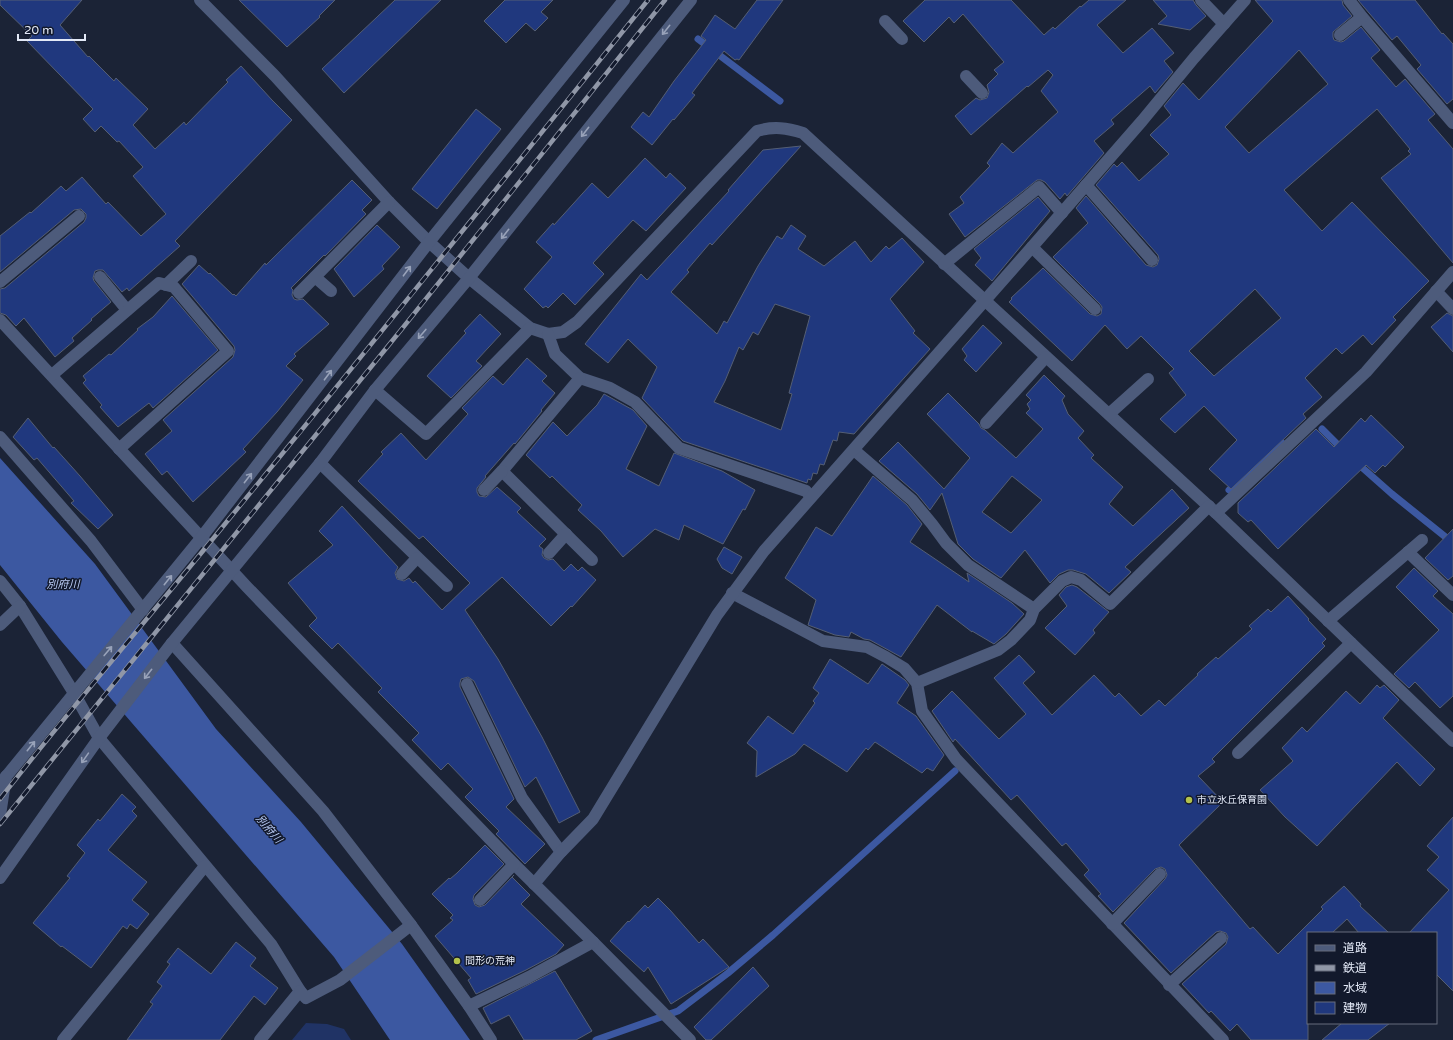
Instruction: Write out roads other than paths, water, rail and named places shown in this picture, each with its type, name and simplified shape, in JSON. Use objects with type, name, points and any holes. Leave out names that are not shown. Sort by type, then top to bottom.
[{"type":"street","points":[[200,0],[275,76],[389,202],[429,242],[469,278],[530,328],[548,334],[563,332],[577,322],[758,131],[768,128],[779,128],[790,129],[803,134],[1213,510],[1453,742]]},
{"type":"street","points":[[0,815],[3,780],[201,538],[429,242],[624,0]]},
{"type":"street","points":[[0,878],[99,738],[172,643],[320,463],[375,390],[469,278],[691,0]]},
{"type":"street","points":[[1201,0],[1224,24]]},
{"type":"street","points":[[534,884],[561,852],[593,819],[717,615],[764,551],[1062,213],[1142,121],[1194,58],[1246,0]]},
{"type":"street","points":[[1349,0],[1453,123]]},
{"type":"street","points":[[1340,35],[1362,17]]},
{"type":"street","points":[[885,21],[902,39]]},
{"type":"street","points":[[966,76],[982,93]]},
{"type":"street","points":[[1086,185],[1152,260]]},
{"type":"street","points":[[944,264],[1039,187],[1062,213]]},
{"type":"street","points":[[299,293],[389,202]]},
{"type":"street","points":[[0,282],[80,216]]},
{"type":"street","points":[[1032,247],[1095,310]]},
{"type":"street","points":[[166,285],[191,261]]},
{"type":"street","points":[[917,683],[998,650],[1011,640],[1030,620],[1034,609],[1062,581],[1071,577],[1081,580],[1110,604],[1366,372],[1453,272]]},
{"type":"street","points":[[100,277],[127,310]]},
{"type":"street","points":[[315,277],[331,291]]},
{"type":"street","points":[[52,376],[159,283],[174,287],[228,351],[119,449]]},
{"type":"street","points":[[1436,291],[1453,309]]},
{"type":"street","points":[[0,320],[201,538],[514,864],[690,1040]]},
{"type":"street","points":[[375,390],[426,434],[530,328]]},
{"type":"street","points":[[548,334],[555,354],[580,378],[610,388],[635,402],[679,448],[806,491],[811,497]]},
{"type":"street","points":[[986,424],[1046,357]]},
{"type":"street","points":[[484,490],[502,471],[580,378]]},
{"type":"street","points":[[1109,414],[1148,379]]},
{"type":"street","points":[[0,437],[91,540],[143,610]]},
{"type":"street","points":[[854,450],[912,500],[946,543],[968,565],[1034,609]]},
{"type":"street","points":[[320,463],[447,586]]},
{"type":"street","points":[[502,471],[592,560]]},
{"type":"street","points":[[548,553],[566,534]]},
{"type":"street","points":[[1328,621],[1422,540]]},
{"type":"street","points":[[1408,552],[1453,595]]},
{"type":"street","points":[[402,574],[417,558]]},
{"type":"street","points":[[0,581],[20,606],[74,693],[99,738],[271,944],[300,991],[306,998],[340,980],[411,924]]},
{"type":"street","points":[[732,593],[823,640],[867,647],[904,668],[917,683],[922,711],[956,759],[1169,985],[1223,1040]]},
{"type":"street","points":[[0,625],[20,606]]},
{"type":"street","points":[[172,643],[323,811],[411,924],[491,1040]]},
{"type":"street","points":[[1238,753],[1351,643]]},
{"type":"street","points":[[467,684],[522,798],[561,852]]},
{"type":"street","points":[[480,900],[514,864]]},
{"type":"street","points":[[63,1040],[205,866]]},
{"type":"street","points":[[1112,924],[1160,874]]},
{"type":"street","points":[[1169,985],[1221,938]]},
{"type":"street","points":[[469,1006],[529,977],[593,942]]},
{"type":"street","points":[[260,1040],[300,991]]},
{"type":"water","name":"別府川","points":[[0,458],[95,564],[216,729],[301,822],[402,944],[470,1040],[390,1040],[334,957],[62,642],[0,565]]},
{"type":"waterway","points":[[698,39],[780,101]]},
{"type":"waterway","points":[[1322,429],[1343,450]]},
{"type":"waterway","points":[[1229,490],[1282,443]]},
{"type":"waterway","points":[[1357,463],[1392,494],[1453,543]]},
{"type":"waterway","points":[[596,1040],[678,1011],[728,973],[773,935],[955,771]]},
{"type":"railway","points":[[0,799],[56,728],[334,390],[648,0]]},
{"type":"railway","points":[[0,824],[401,330],[665,0]]},
{"type":"place","name":"市立氷丘保育園","points":[[1189,800]]},
{"type":"place","name":"間形の荒神","points":[[457,961]]}]
